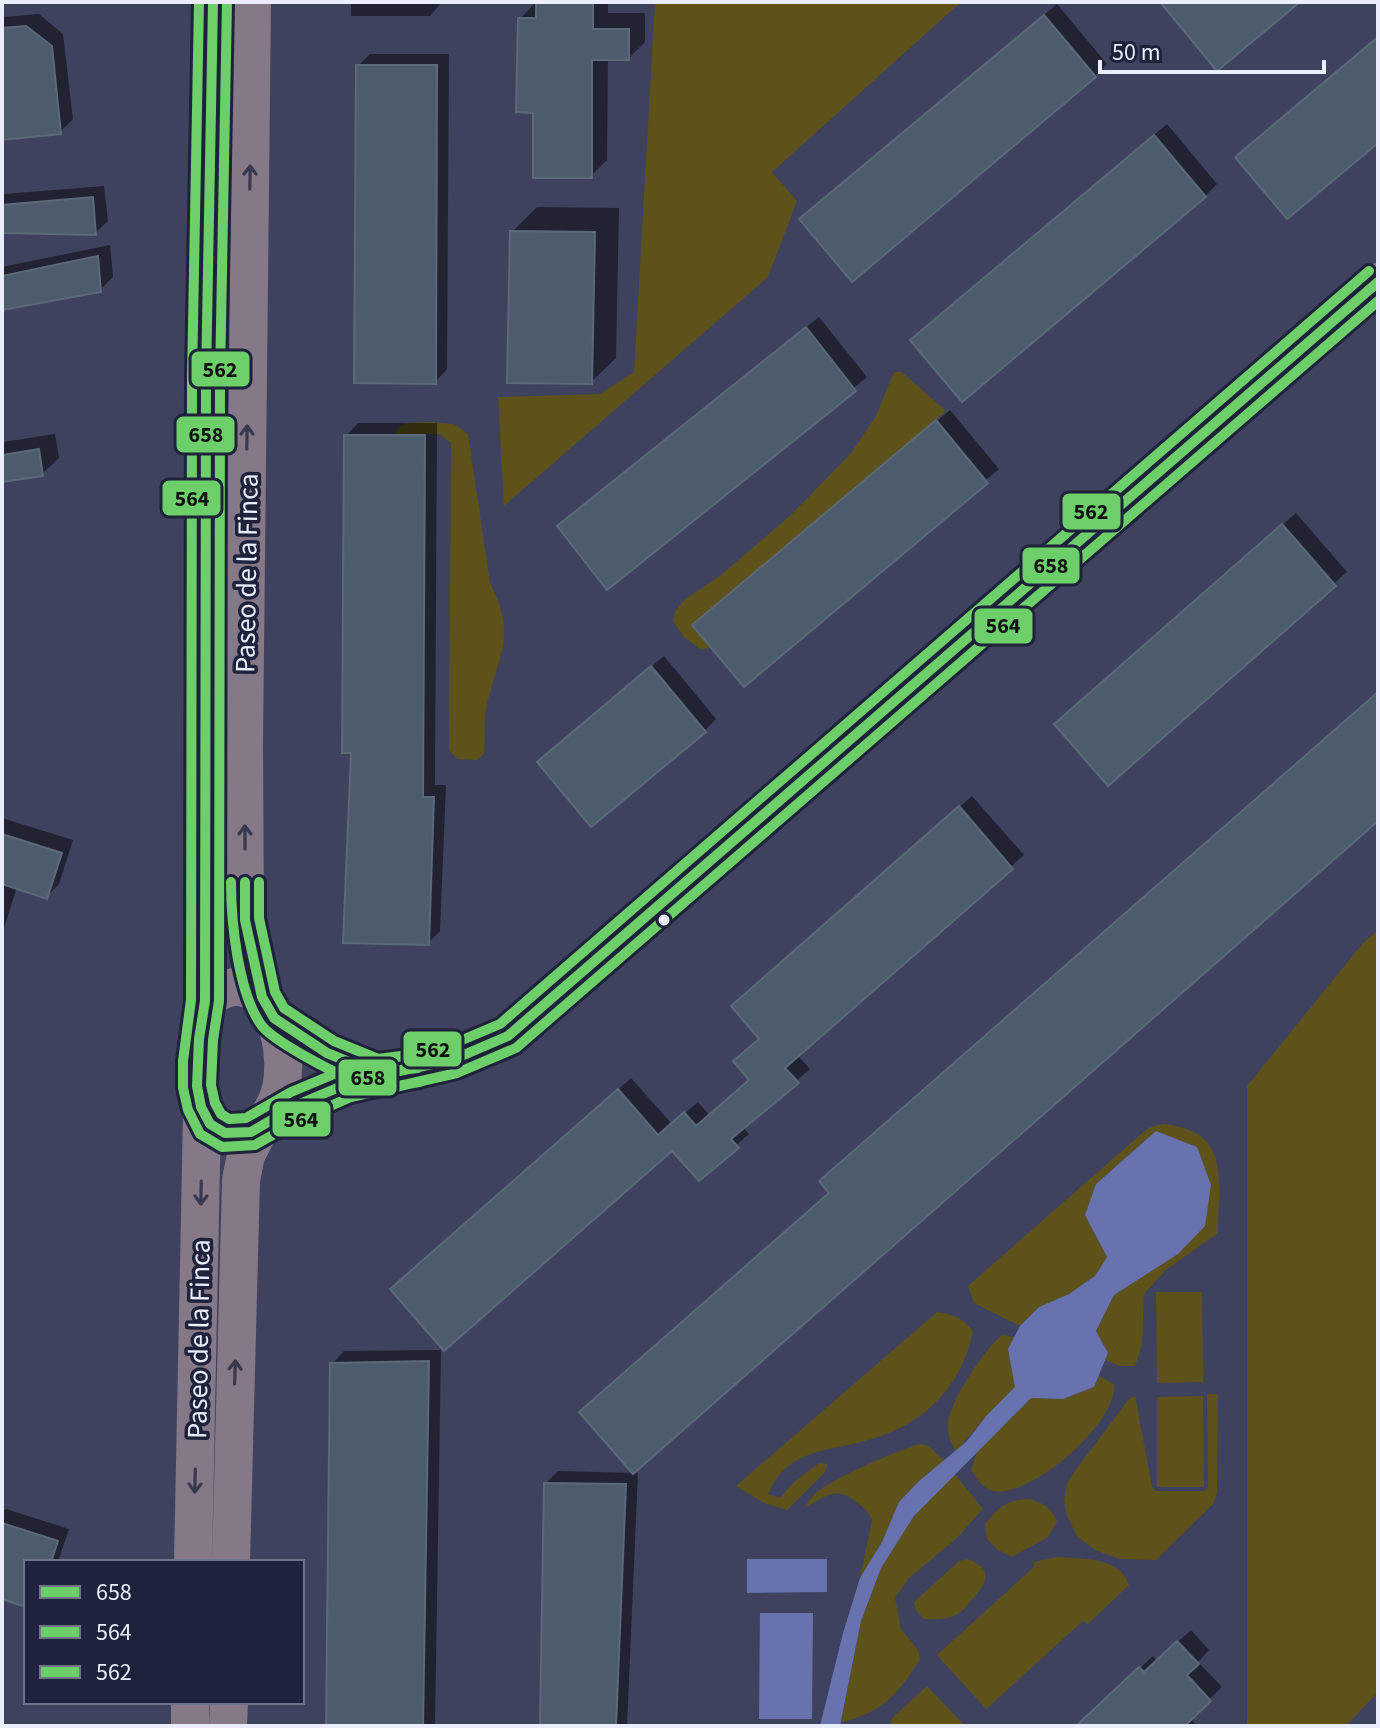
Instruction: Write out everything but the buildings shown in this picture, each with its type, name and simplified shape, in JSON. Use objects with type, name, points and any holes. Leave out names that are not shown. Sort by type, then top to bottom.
[{"type":"street","name":"Paseo de la Finca","points":[[205,1001],[206,378],[213,2]]},
{"type":"street","name":"Paseo de la Finca","points":[[252,2],[245,920],[268,1008]]},
{"type":"street","points":[[376,1073],[327,1053],[248,989],[233,986],[218,991],[205,1001],[198,1032],[198,1098],[202,1115],[216,1129],[231,1134],[246,1133],[319,1093],[376,1073],[419,1068],[481,1051],[508,1036],[1378,282]]},
{"type":"street","points":[[264,1124],[278,1099],[283,1077],[282,1046],[268,1008]]},
{"type":"street","name":"Paseo de la Finca","points":[[193,1560],[202,1115]]},
{"type":"street","name":"Paseo de la Finca","points":[[231,1560],[241,1180],[246,1155],[264,1124]]},
{"type":"street","points":[[190,1704],[190,1726]]},
{"type":"street","points":[[228,1726],[229,1704]]},
{"type":"shaded area","points":[[655,2],[961,2],[772,172],[797,201],[768,277],[504,506],[498,397],[600,394],[634,372]]},
{"type":"shaded area","points":[[894,372],[902,372],[946,411],[692,625],[711,648],[700,649],[684,637],[673,621],[675,612],[684,600],[721,575],[793,513],[851,453],[876,416]]},
{"type":"shaded area","points":[[406,423],[454,424],[468,434],[490,583],[503,617],[503,644],[486,710],[484,754],[477,760],[457,759],[449,750],[451,443],[439,434],[396,435],[397,428]]},
{"type":"shaded area","points":[[1378,930],[1378,1692],[1346,1726],[1247,1726],[1247,1086],[1363,943]]},
{"type":"shaded area","points":[[1163,1124],[1185,1128],[1201,1136],[1211,1147],[1219,1177],[1218,1233],[1166,1270],[1144,1294],[1142,1345],[1135,1366],[1120,1366],[1105,1360],[1108,1353],[1096,1332],[1114,1295],[1144,1274],[1156,1131],[1096,1184],[1085,1215],[1107,1257],[1095,1276],[1069,1294],[1039,1307],[1020,1326],[974,1303],[968,1286],[1148,1128]]},
{"type":"shaded area","points":[[1156,1292],[1202,1292],[1203,1382],[1157,1383]]},
{"type":"shaded area","points":[[937,1312],[957,1317],[973,1331],[959,1372],[948,1389],[919,1417],[882,1436],[795,1461],[776,1480],[768,1494],[780,1498],[794,1482],[819,1463],[827,1464],[825,1472],[787,1510],[764,1503],[736,1486]]},
{"type":"shaded area","points":[[1002,1335],[1014,1337],[1008,1349],[1016,1387],[956,1452],[948,1430],[951,1411],[970,1375]]},
{"type":"shaded area","points":[[1099,1376],[1114,1384],[1112,1400],[1103,1417],[1070,1454],[1029,1483],[1009,1490],[993,1491],[980,1483],[971,1470],[978,1449],[1031,1398],[1063,1399],[1094,1387]]},
{"type":"shaded area","points":[[1207,1394],[1218,1394],[1217,1493],[1213,1504],[1156,1560],[1120,1559],[1095,1550],[1077,1536],[1067,1516],[1064,1501],[1067,1483],[1129,1399],[1135,1396],[1155,1491],[1204,1491],[1208,1488]]},
{"type":"shaded area","points":[[1203,1396],[1204,1487],[1157,1487],[1157,1397]]},
{"type":"shaded area","points":[[920,1444],[929,1446],[944,1461],[899,1502],[882,1542],[860,1578],[872,1520],[867,1512],[842,1494],[824,1497],[804,1508],[816,1493],[836,1480]]},
{"type":"shaded area","points":[[954,1473],[983,1509],[956,1539],[909,1578],[895,1598],[901,1629],[918,1650],[920,1659],[888,1700],[868,1713],[841,1722],[861,1621],[881,1568],[914,1516]]},
{"type":"shaded area","points":[[1030,1499],[1046,1507],[1057,1521],[1048,1537],[1012,1557],[998,1550],[987,1539],[985,1524],[1004,1505]]},
{"type":"shaded area","points":[[1056,1557],[1109,1564],[1124,1576],[1129,1585],[1088,1624],[1083,1621],[986,1709],[937,1655],[1034,1567],[1034,1562]]},
{"type":"shaded area","points":[[968,1559],[977,1563],[985,1573],[980,1590],[956,1615],[924,1619],[915,1609],[914,1602],[959,1561]]},
{"type":"shaded area","points":[[927,1686],[965,1726],[890,1726],[892,1718]]},
{"type":"water","points":[[1156,1131],[1197,1147],[1211,1185],[1205,1226],[1178,1254],[1114,1295],[1096,1331],[1108,1353],[1094,1387],[1063,1399],[1031,1398],[914,1516],[881,1568],[861,1621],[840,1726],[820,1726],[860,1578],[882,1542],[899,1502],[966,1442],[1015,1387],[1008,1349],[1020,1326],[1039,1307],[1069,1294],[1095,1276],[1107,1257],[1085,1215],[1096,1184]]},
{"type":"water","points":[[747,1559],[827,1559],[827,1592],[747,1593]]},
{"type":"water","points":[[760,1613],[813,1613],[812,1719],[759,1719]]},
{"type":"transit line","name":"564","points":[[199,2],[192,378],[191,1000],[183,1061],[183,1088],[188,1110],[200,1134],[222,1147],[255,1145],[303,1118],[351,1097],[457,1073],[516,1048],[1378,301]]},
{"type":"transit line","name":"658","points":[[213,2],[206,378],[205,1001],[199,1039],[197,1086],[201,1107],[210,1124],[225,1133],[251,1132],[297,1105],[356,1080],[452,1060],[508,1036],[1378,282]]},
{"type":"transit line","name":"562","points":[[227,2],[220,378],[219,1001],[211,1085],[215,1103],[221,1114],[229,1119],[246,1118],[291,1092],[351,1067],[448,1046],[500,1024],[1369,271]]},
{"type":"transit line","name":"564","points":[[231,882],[234,936],[242,977],[262,1026],[299,1053],[366,1085],[387,1087],[420,1082]]},
{"type":"transit line","name":"658","points":[[245,882],[245,920],[262,997],[274,1018],[327,1053],[376,1073],[418,1068]]},
{"type":"transit line","name":"562","points":[[259,882],[259,918],[275,992],[284,1008],[334,1041],[378,1059],[416,1054]]}]
